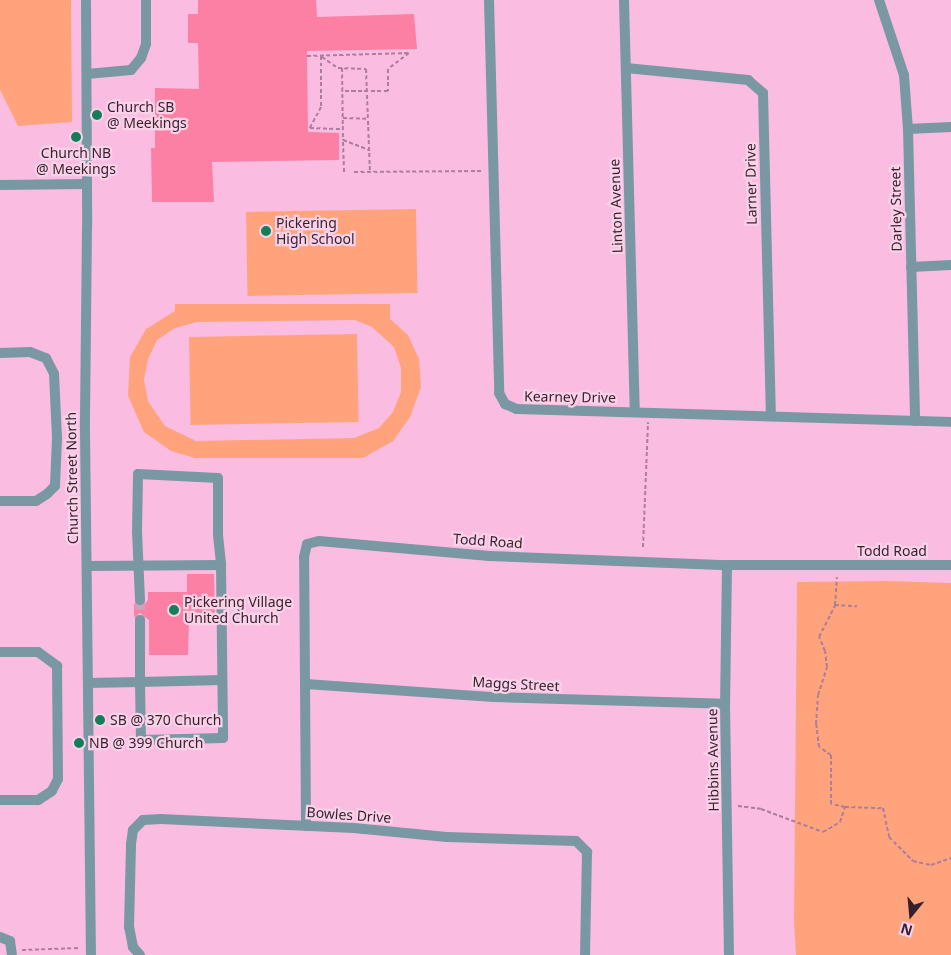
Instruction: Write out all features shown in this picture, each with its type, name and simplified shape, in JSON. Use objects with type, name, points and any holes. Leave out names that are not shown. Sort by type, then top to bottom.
[{"type":"street","name":"Church Street North","points":[[86,0],[87,184],[84,430],[91,951]]},
{"type":"street","points":[[87,74],[131,70],[141,58],[146,44],[146,0]]},
{"type":"street","name":"Kearney Drive","points":[[489,0],[499,393],[505,404],[517,409],[951,422]]},
{"type":"street","name":"Linton Avenue","points":[[624,0],[635,412]]},
{"type":"street","name":"Darley Street","points":[[879,0],[904,75],[908,130],[915,421]]},
{"type":"street","name":"Larner Drive","points":[[626,68],[748,80],[763,93],[771,416]]},
{"type":"street","points":[[908,130],[951,127]]},
{"type":"street","points":[[0,185],[87,184]]},
{"type":"street","points":[[911,267],[951,266]]},
{"type":"street","points":[[0,353],[30,352],[46,358],[54,374],[57,438],[55,486],[36,501],[0,502]]},
{"type":"street","points":[[140,600],[138,474],[218,478],[223,738],[141,740],[140,620]]},
{"type":"street","name":"Todd Road","points":[[306,826],[304,557],[307,544],[319,541],[489,556],[727,564],[951,565]]},
{"type":"street","points":[[86,566],[138,564],[221,565]]},
{"type":"street","name":"Hibbins Avenue","points":[[727,564],[725,704],[729,955]]},
{"type":"street","points":[[0,652],[38,652],[57,666],[58,779],[52,791],[38,800],[0,800]]},
{"type":"street","points":[[88,683],[222,680]]},
{"type":"street","name":"Maggs Street","points":[[306,684],[494,697],[725,704]]},
{"type":"street","name":"Bowles Drive","points":[[140,955],[133,947],[129,927],[133,830],[143,820],[161,819],[306,826],[447,836],[576,841],[587,852],[585,955]]},
{"type":"street","points":[[0,938],[10,941],[12,953]]},
{"type":"path","points":[[307,56],[409,53],[388,69],[388,90],[342,91]]},
{"type":"path","points":[[321,56],[342,68],[366,69],[370,172]]},
{"type":"path","points":[[321,56],[321,107],[310,128],[343,128]]},
{"type":"path","points":[[342,68],[344,172]]},
{"type":"path","points":[[343,118],[368,118]]},
{"type":"path","points":[[343,140],[369,150]]},
{"type":"path","points":[[354,172],[494,171]]},
{"type":"path","points":[[643,548],[647,413]]},
{"type":"path","points":[[837,577],[835,605],[819,637],[825,651],[827,667],[818,694],[816,724],[819,747],[831,755],[832,804],[845,807],[884,808],[889,837],[913,861],[931,866],[951,858]]},
{"type":"path","points":[[835,605],[857,606]]},
{"type":"path","points":[[728,805],[761,810],[823,832],[840,822],[845,807]]},
{"type":"path","points":[[12,953],[91,951]]},
{"type":"shaded area","points":[[0,0],[71,0],[72,122],[18,126],[0,90]]},
{"type":"shaded area","points":[[416,209],[417,293],[247,296],[246,212]]},
{"type":"shaded area","points":[[175,304],[390,304],[390,319],[408,335],[419,359],[421,387],[410,417],[393,441],[363,458],[195,458],[171,451],[144,432],[128,396],[130,357],[146,329],[175,311]],"holes":[[[355,320],[372,327],[394,347],[401,368],[401,392],[393,412],[379,428],[354,438],[196,441],[165,426],[148,401],[144,380],[148,359],[157,340],[175,328],[197,322]]]},
{"type":"shaded area","points":[[357,334],[359,422],[191,425],[189,337]]},
{"type":"shaded area","points":[[887,581],[951,583],[951,955],[796,955],[794,923],[797,582]]},
{"type":"building","points":[[198,0],[316,0],[317,17],[414,14],[417,49],[307,51],[308,132],[339,133],[339,160],[212,162],[214,202],[152,202],[151,148],[155,148],[155,88],[199,89],[198,43],[188,43],[188,14],[198,14]]},
{"type":"building","name":"Pickering Village United Church","points":[[187,574],[214,574],[215,619],[189,619],[188,655],[149,655],[149,620],[140,613],[134,617],[134,603],[137,606],[144,605],[148,600],[148,592],[187,592]]},
{"type":"tunnel","points":[[140,600],[140,620]]},
{"type":"place","name":"Church SB @ Meekings","points":[[97,115]]},
{"type":"place","name":"Church NB @ Meekings","points":[[76,137]]},
{"type":"place","name":"Pickering High School","points":[[266,231]]},
{"type":"place","name":"Pickering Village United Church","points":[[174,610]]},
{"type":"place","name":"SB @ 370 Church","points":[[100,720]]},
{"type":"place","name":"NB @ 399 Church","points":[[79,743]]}]
